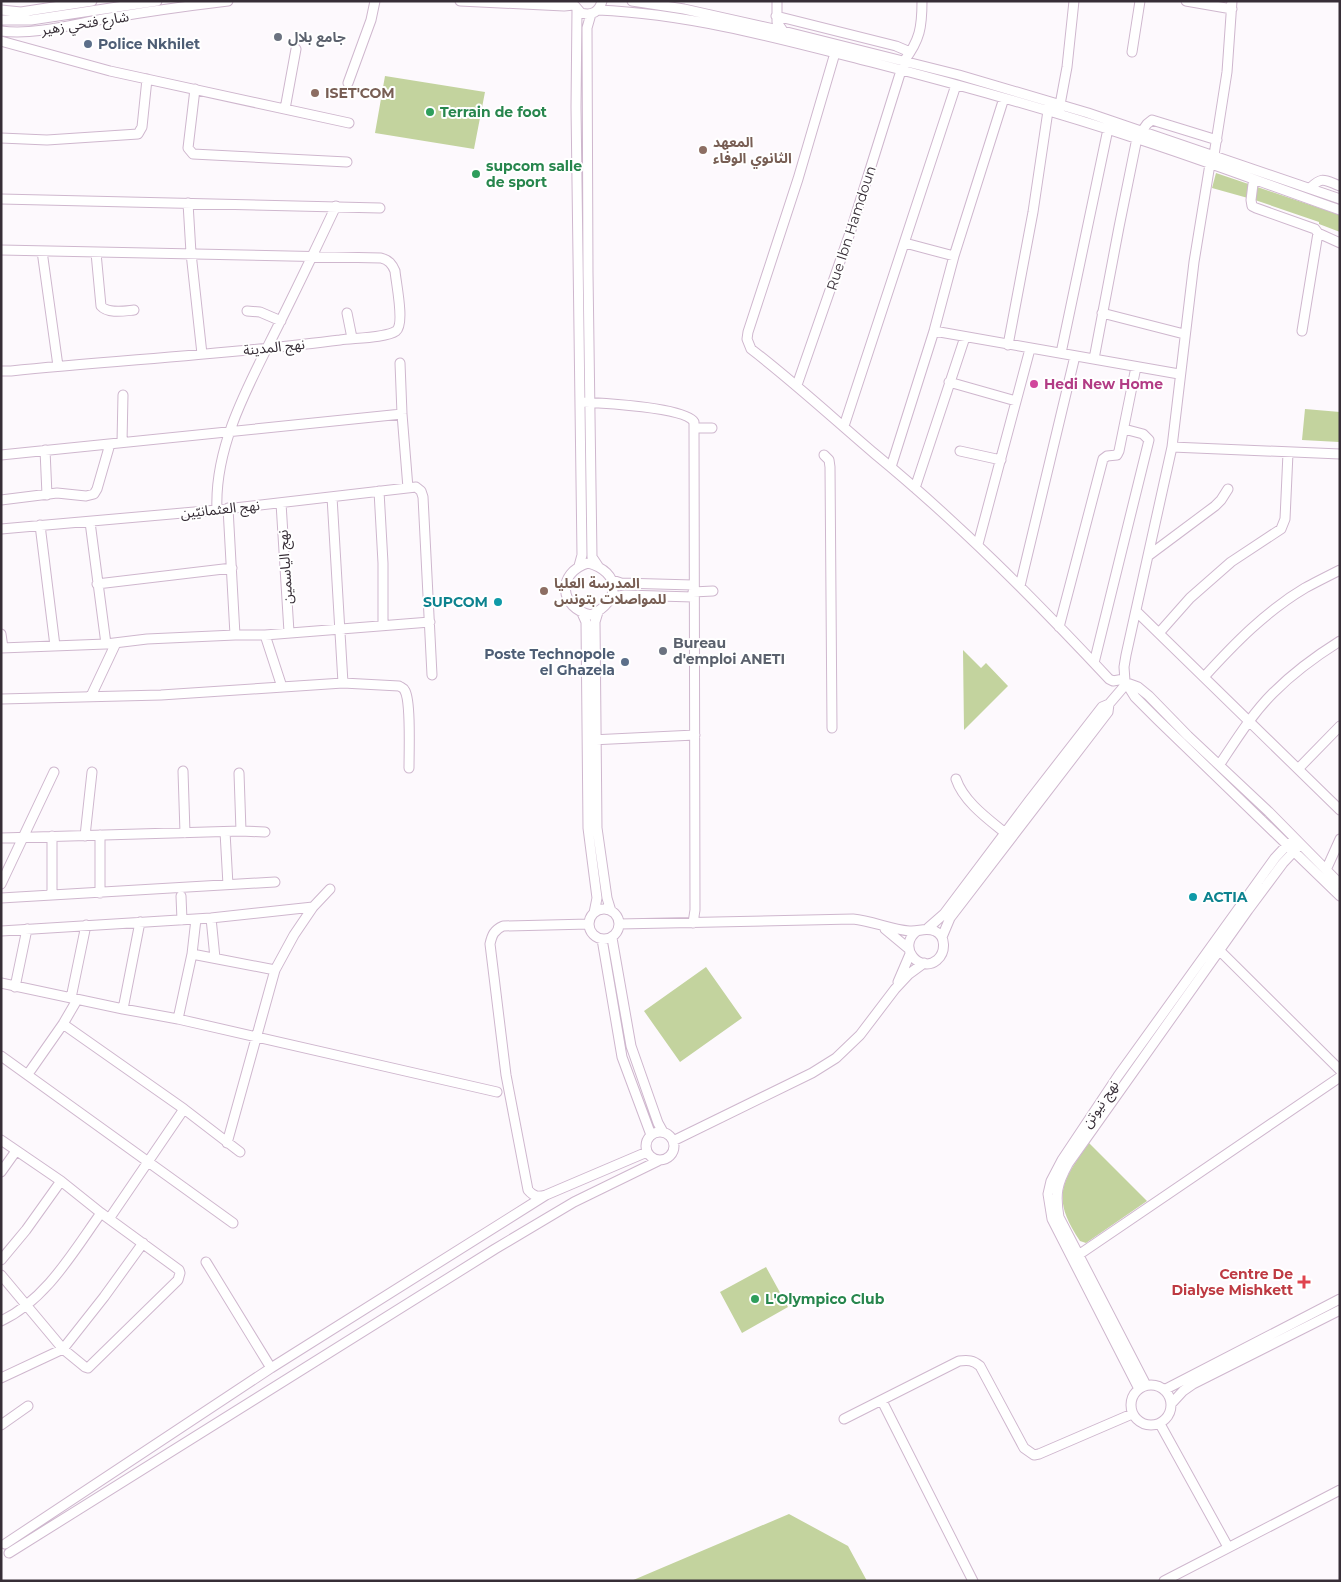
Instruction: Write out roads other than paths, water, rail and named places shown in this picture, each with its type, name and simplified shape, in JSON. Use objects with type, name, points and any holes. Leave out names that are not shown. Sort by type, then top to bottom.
[{"type":"street","points":[[16,32],[25,1]]},
{"type":"street","points":[[1,10],[20,17],[92,1]]},
{"type":"street","name":"شارع فتحي زهير","points":[[1,20],[20,17],[31,20],[157,1]]},
{"type":"street","name":"شارع فتحي زهير","points":[[1,31],[16,32],[228,1]]},
{"type":"street","points":[[348,83],[369,27],[376,1]]},
{"type":"street","points":[[460,1],[575,5],[586,14],[634,11],[683,18],[903,65],[956,85],[1004,98],[1049,106]]},
{"type":"street","points":[[598,566],[592,557],[587,28],[594,12],[602,1]]},
{"type":"street","points":[[632,1],[684,9],[783,31],[1060,109],[1188,151],[1340,210]]},
{"type":"street","points":[[777,1],[777,22],[783,31]]},
{"type":"street","name":"Rue Ibn Hamdoun","points":[[797,385],[852,227],[903,65],[917,41],[921,28],[922,1]]},
{"type":"street","points":[[1060,109],[1067,67],[1074,1]]},
{"type":"street","points":[[1132,52],[1140,1]]},
{"type":"street","points":[[673,1141],[812,1073],[836,1058],[860,1035],[895,989],[924,964],[937,960],[943,952],[942,937],[950,918],[1032,803],[1108,712],[1109,704],[1125,681],[1126,655],[1172,448],[1179,374],[1194,262],[1228,72],[1232,5],[1186,1]]},
{"type":"street","points":[[575,5],[582,555],[578,566],[567,580],[565,591],[569,603],[582,613],[591,615],[604,608],[612,597],[614,588],[612,580],[598,566],[588,563],[578,566]]},
{"type":"street","points":[[776,16],[896,46],[910,52]]},
{"type":"street","points":[[1,41],[74,62],[350,123]]},
{"type":"street","points":[[286,108],[296,50]]},
{"type":"street","points":[[835,52],[798,178],[747,339],[751,349],[797,385],[978,544],[1110,680],[1125,681],[1144,691],[1188,736],[1220,764],[1340,896]]},
{"type":"street","points":[[1,138],[47,140],[138,134],[142,127],[147,79]]},
{"type":"street","points":[[844,426],[956,85]]},
{"type":"street","points":[[195,89],[188,148],[193,154],[347,162]]},
{"type":"street","points":[[891,467],[934,332],[954,256],[1004,98]]},
{"type":"street","points":[[1008,345],[1033,212],[1049,106]]},
{"type":"street","points":[[1060,109],[1108,129],[1140,135]]},
{"type":"street","points":[[1094,359],[1140,135],[1146,124],[1152,120],[1217,140]]},
{"type":"street","points":[[1061,353],[1108,129]]},
{"type":"street","points":[[1212,160],[1310,188],[1340,199]]},
{"type":"street","points":[[1310,188],[1319,180],[1340,186]]},
{"type":"street","points":[[1253,184],[1252,206],[1315,229],[1318,233],[1340,243]]},
{"type":"street","points":[[1,199],[380,208]]},
{"type":"street","points":[[188,203],[191,253],[202,354]]},
{"type":"street","points":[[217,510],[216,494],[219,471],[229,433],[266,349],[336,206]]},
{"type":"street","points":[[1302,331],[1318,233]]},
{"type":"street","points":[[905,243],[954,256]]},
{"type":"street","points":[[1,250],[312,256]]},
{"type":"street","points":[[42,252],[58,366]]},
{"type":"street","points":[[96,253],[101,306],[107,310],[134,310]]},
{"type":"street","name":"نهج المدينة","points":[[1,371],[266,349],[395,332],[400,319],[393,265],[387,260],[380,258],[312,256]]},
{"type":"street","points":[[247,311],[260,312],[281,321]]},
{"type":"street","points":[[346,313],[352,338]]},
{"type":"street","points":[[1102,313],[1184,334]]},
{"type":"street","points":[[934,332],[1179,374]]},
{"type":"street","points":[[915,488],[965,337]]},
{"type":"street","points":[[978,544],[1030,349]]},
{"type":"street","points":[[1020,586],[1075,356]]},
{"type":"street","points":[[400,363],[408,488],[416,487],[421,491],[424,507],[432,675]]},
{"type":"street","points":[[1059,627],[1102,460],[1107,456],[1118,454],[1136,367]]},
{"type":"street","points":[[949,382],[1016,401]]},
{"type":"street","points":[[122,442],[123,395]]},
{"type":"street","points":[[580,402],[683,414],[692,420],[694,428],[695,910],[692,923]]},
{"type":"street","points":[[1,455],[402,414]]},
{"type":"street","points":[[694,428],[712,428]]},
{"type":"street","points":[[1094,663],[1149,440],[1143,434],[1124,429]]},
{"type":"street","points":[[1,500],[64,493],[86,496],[94,494],[110,444]]},
{"type":"street","points":[[1172,448],[1340,454]]},
{"type":"street","points":[[45,450],[47,495]]},
{"type":"street","points":[[960,451],[1001,460]]},
{"type":"street","points":[[1159,633],[1190,598],[1224,568],[1280,529],[1285,519],[1288,453]]},
{"type":"street","points":[[824,455],[829,460],[830,467],[832,728]]},
{"type":"street","name":"نهج العثمانيّين","points":[[1,528],[217,510],[408,488]]},
{"type":"street","points":[[1148,556],[1215,506],[1228,488]]},
{"type":"street","points":[[379,491],[383,563],[383,625]]},
{"type":"street","points":[[332,497],[343,684]]},
{"type":"street","name":"نهج الياسمين","points":[[280,503],[289,632]]},
{"type":"street","points":[[228,508],[234,635]]},
{"type":"street","points":[[90,522],[106,644]]},
{"type":"street","points":[[40,525],[54,646]]},
{"type":"street","points":[[97,584],[232,568]]},
{"type":"street","points":[[1204,677],[1236,642],[1274,609],[1305,588],[1340,570]]},
{"type":"street","points":[[612,580],[621,583],[693,591]]},
{"type":"street","points":[[612,597],[713,591]]},
{"type":"street","points":[[1136,611],[1340,810]]},
{"type":"street","points":[[598,612],[595,622],[588,828],[597,898],[594,913],[589,924],[592,934],[602,939],[612,938]]},
{"type":"street","points":[[582,613],[586,622],[590,740],[597,828],[607,898],[611,911]]},
{"type":"street","points":[[1,634],[2,648],[106,644],[234,635],[265,635],[430,622]]},
{"type":"street","points":[[265,635],[282,687]]},
{"type":"street","points":[[1220,764],[1249,721],[1273,693],[1301,667],[1340,641]]},
{"type":"street","points":[[91,696],[116,643]]},
{"type":"street","points":[[1125,681],[1135,697],[1158,720],[1294,845],[1338,879]]},
{"type":"street","points":[[1,699],[161,695],[343,684],[398,686],[406,692],[409,768]]},
{"type":"street","points":[[1298,769],[1340,726]]},
{"type":"street","points":[[590,740],[695,735]]},
{"type":"street","points":[[183,771],[185,833]]},
{"type":"street","points":[[1,884],[54,772]]},
{"type":"street","points":[[85,836],[92,772]]},
{"type":"street","points":[[239,773],[241,831]]},
{"type":"street","points":[[956,779],[962,793],[1008,835]]},
{"type":"street","points":[[1,838],[241,831],[265,832]]},
{"type":"street","points":[[224,832],[228,885]]},
{"type":"street","points":[[100,835],[100,893]]},
{"type":"street","points":[[880,926],[917,931],[928,928],[944,914],[1008,835]]},
{"type":"street","points":[[52,836],[52,895]]},
{"type":"street","points":[[1326,870],[1340,839]]},
{"type":"street","name":"نهج نيوتن","points":[[1142,1387],[1075,1257],[1052,1219],[1053,1199],[1068,1164],[1217,948],[1248,910],[1294,845]]},
{"type":"street","points":[[1,898],[275,882]]},
{"type":"street","points":[[227,1142],[275,970],[294,935],[313,907],[330,889]]},
{"type":"street","points":[[181,896],[182,920]]},
{"type":"street","points":[[1,931],[211,918],[313,907]]},
{"type":"street","points":[[546,1195],[272,1368],[7,1549],[574,1202],[671,1155],[674,1148],[673,1141],[671,1137],[663,1132],[658,1124],[631,1046],[612,938],[619,924],[616,915],[611,911],[605,910],[594,913]]},
{"type":"street","points":[[211,918],[215,958]]},
{"type":"street","points":[[178,1019],[192,954],[196,919]]},
{"type":"street","points":[[619,924],[864,920],[880,926],[893,934],[916,960],[924,964]]},
{"type":"street","points":[[123,1009],[140,922]]},
{"type":"street","points":[[589,924],[503,926],[496,929],[492,935],[490,944],[506,1075],[528,1190],[532,1195],[538,1197],[546,1195],[647,1152]]},
{"type":"street","points":[[28,1074],[63,1024],[74,999],[86,925]]},
{"type":"street","points":[[928,928],[937,932],[942,937]]},
{"type":"street","points":[[14,987],[27,929]]},
{"type":"street","points":[[895,989],[910,952],[909,942],[912,935],[917,931]]},
{"type":"street","points":[[602,939],[622,1057],[651,1135]]},
{"type":"street","points":[[1217,948],[1340,1070]]},
{"type":"street","points":[[192,954],[275,970]]},
{"type":"street","points":[[1,983],[178,1019],[497,1092]]},
{"type":"street","points":[[63,1024],[184,1109],[240,1152]]},
{"type":"street","points":[[1,1056],[234,1223]]},
{"type":"street","points":[[1075,1257],[1340,1077]]},
{"type":"street","points":[[109,1220],[184,1109]]},
{"type":"street","points":[[660,1160],[650,1156],[645,1147],[651,1135],[655,1132],[663,1132]]},
{"type":"street","points":[[1,1140],[60,1181],[109,1220],[143,1242],[179,1270],[180,1276],[90,1367],[85,1367],[63,1349],[1,1275]]},
{"type":"street","points":[[1,1172],[16,1150]]},
{"type":"street","points":[[1,1260],[26,1230],[60,1181]]},
{"type":"street","points":[[1,1321],[27,1306],[55,1277],[101,1213]]},
{"type":"street","points":[[1,1378],[63,1349],[104,1297],[143,1242]]},
{"type":"street","points":[[206,1262],[272,1368]]},
{"type":"street","points":[[1172,1404],[1169,1396],[1158,1386],[1142,1387],[1131,1398],[1130,1406],[1132,1414],[1137,1421],[1144,1425],[1160,1424],[1166,1419],[1172,1404],[1183,1391],[1193,1384],[1322,1313],[1340,1299]]},
{"type":"street","points":[[1164,1390],[1322,1313],[1340,1310]]},
{"type":"street","points":[[844,1420],[960,1361],[968,1360],[975,1361],[980,1366],[1024,1448],[1034,1455],[1132,1414]]},
{"type":"street","points":[[882,1401],[973,1581]]},
{"type":"street","points":[[1,1425],[28,1406]]},
{"type":"street","points":[[1160,1424],[1228,1547]]},
{"type":"street","points":[[1164,1581],[1340,1490]]},
{"type":"place","name":"جامع بلال","points":[[278,37]]},
{"type":"place","name":"Police Nkhilet","points":[[88,44]]},
{"type":"place","name":"ISET'COM","points":[[315,93]]},
{"type":"place","name":"Terrain de foot","points":[[430,112]]},
{"type":"place","name":"المعهد الثانوي الوفاء","points":[[703,150]]},
{"type":"place","name":"supcom salle de sport","points":[[476,174]]},
{"type":"place","name":"Hedi New Home","points":[[1034,384]]},
{"type":"place","name":"المدرسة العليا للمواصلات بتونس","points":[[544,591]]},
{"type":"place","name":"SUPCOM","points":[[498,602]]},
{"type":"place","name":"Bureau d'emploi ANETI","points":[[663,651]]},
{"type":"place","name":"Poste Technopole el Ghazela","points":[[625,662]]},
{"type":"place","name":"ACTIA","points":[[1193,897]]},
{"type":"place","name":"Centre De Dialyse Mishkett","points":[[1304,1282]]},
{"type":"place","name":"L'Olympico Club","points":[[755,1299]]}]
